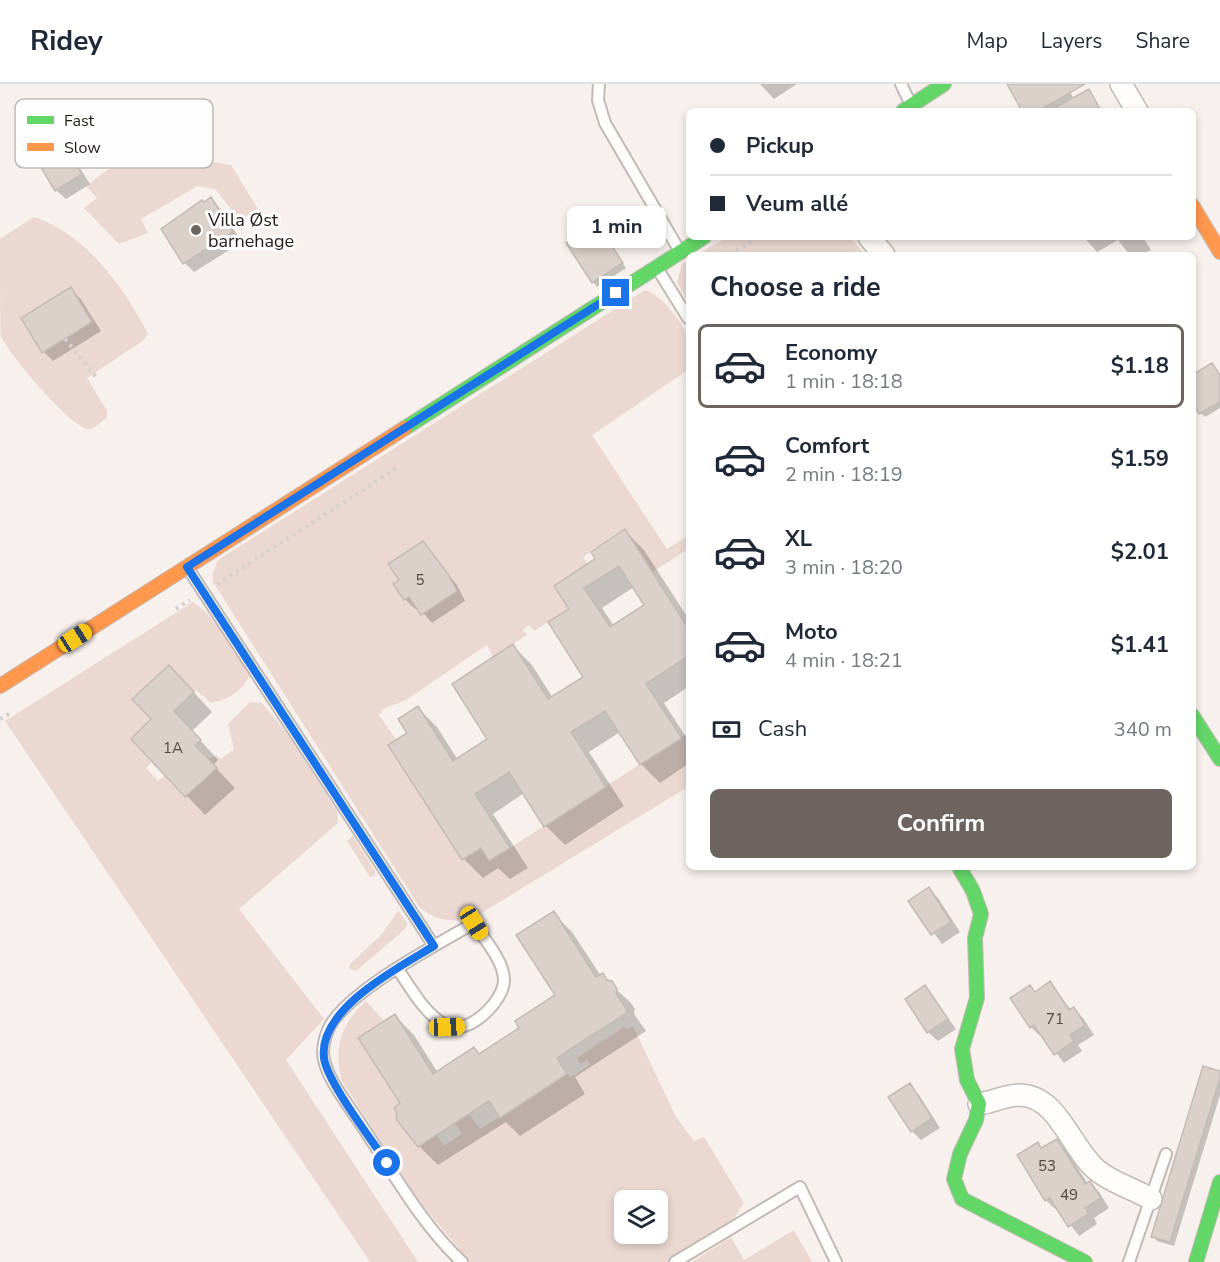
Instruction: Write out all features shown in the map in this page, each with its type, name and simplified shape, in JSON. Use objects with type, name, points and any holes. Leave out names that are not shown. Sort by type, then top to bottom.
[{"type":"street","points":[[907,108],[944,84]]},
{"type":"street","points":[[1121,84],[1135,108]]},
{"type":"street","points":[[1196,212],[1220,252]]},
{"type":"street","points":[[0,686],[699,240]]},
{"type":"street","points":[[872,240],[882,252]]},
{"type":"street","points":[[1196,721],[1220,759]]},
{"type":"street","points":[[962,870],[973,891],[981,914],[975,938],[977,998],[962,1049],[967,1080],[980,1104],[976,1120],[960,1154],[954,1179],[962,1198],[1085,1262]]},
{"type":"street","points":[[980,1104],[1020,1095],[1042,1101],[1051,1109],[1074,1145],[1097,1170],[1151,1199]]},
{"type":"street","points":[[1196,1262],[1220,1182]]},
{"type":"lane","points":[[599,84],[598,100],[605,123],[681,252]]},
{"type":"lane","points":[[901,84],[907,108]]},
{"type":"lane","points":[[657,268],[686,315]]},
{"type":"lane","points":[[187,567],[434,946]]},
{"type":"lane","points":[[397,968],[426,1010],[447,1027],[463,1026],[482,1017],[498,1000],[504,981],[500,965],[474,923],[397,968],[363,993],[333,1021],[324,1039],[324,1060],[338,1088],[424,1220],[462,1262]]},
{"type":"lane","points":[[1129,1262],[1166,1154]]},
{"type":"lane","points":[[675,1262],[800,1187],[836,1262]]},
{"type":"path","points":[[735,252],[754,240]]},
{"type":"path","points":[[66,339],[98,378]]},
{"type":"shaded area","points":[[213,162],[231,165],[258,209],[240,220],[215,189],[198,186],[141,219],[148,233],[119,244],[84,208],[97,198],[86,186],[110,168],[213,168]]},
{"type":"shaded area","points":[[34,217],[53,225],[87,249],[115,281],[148,334],[144,340],[87,378],[107,411],[107,417],[91,429],[80,425],[55,403],[27,372],[1,336],[0,239]]},
{"type":"shaded area","points":[[722,240],[852,240],[862,252],[702,252]]},
{"type":"shaded area","points":[[686,261],[686,298],[677,282],[682,264]]},
{"type":"shaded area","points":[[645,290],[658,297],[683,326],[686,334],[686,371],[592,435],[667,549],[686,537],[686,550],[653,572],[625,530],[583,557],[588,564],[554,586],[569,609],[534,631],[529,625],[523,630],[527,635],[493,657],[487,645],[406,700],[383,709],[379,715],[396,739],[388,745],[463,860],[481,848],[490,861],[686,734],[686,788],[475,917],[460,920],[440,919],[420,908],[213,582],[212,575],[218,560]]},
{"type":"shaded area","points":[[193,602],[207,613],[253,669],[237,692],[226,699],[211,703],[196,690],[194,692],[169,665],[133,700],[151,719],[131,739],[152,762],[146,768],[158,781],[165,775],[185,797],[217,768],[209,759],[216,755],[221,759],[234,749],[228,724],[250,702],[262,703],[288,735],[337,811],[338,823],[239,909],[324,1019],[286,1060],[418,1262],[370,1262],[5,721]]},
{"type":"shaded area","points":[[353,836],[375,871],[375,876],[370,877],[347,841]]},
{"type":"shaded area","points":[[398,911],[408,924],[404,930],[356,971],[349,969],[350,964],[382,934]]},
{"type":"shaded area","points":[[366,1001],[384,1021],[358,1038],[400,1103],[394,1108],[402,1128],[408,1129],[418,1147],[437,1135],[444,1146],[462,1134],[455,1123],[469,1114],[480,1129],[567,1074],[571,1077],[590,1065],[587,1059],[581,1064],[577,1058],[624,1027],[627,1030],[633,1026],[676,1117],[694,1141],[704,1137],[744,1203],[731,1223],[669,1262],[470,1262],[419,1201],[342,1081],[338,1058],[339,1047],[350,1018]]},
{"type":"shaded area","points":[[794,1230],[812,1262],[692,1262],[731,1237],[744,1260]]},
{"type":"building","points":[[1007,84],[1085,84],[1043,108],[1020,108]]},
{"type":"building","points":[[1089,89],[1099,108],[1054,108]]},
{"type":"building","points":[[41,168],[78,168],[82,174],[55,191]]},
{"type":"building","points":[[211,197],[233,232],[183,264],[161,229],[202,200],[204,202]]},
{"type":"building","points":[[597,223],[623,263],[592,283],[566,243]]},
{"type":"building","points":[[71,287],[92,322],[42,353],[21,318]]},
{"type":"building","points":[[1212,363],[1220,375],[1220,402],[1199,414],[1196,409],[1196,373]]},
{"type":"building","points":[[625,529],[686,625],[686,657],[646,684],[682,738],[640,765],[605,711],[571,732],[606,787],[544,827],[509,772],[475,794],[510,848],[489,861],[481,848],[462,860],[388,745],[407,733],[398,719],[418,706],[453,761],[487,739],[452,684],[513,644],[548,699],[583,677],[548,622],[569,609],[554,586],[595,559],[591,552]],"holes":[[[619,566],[644,605],[610,627],[584,588]]]},
{"type":"building","points":[[423,541],[448,574],[457,591],[421,615],[409,597],[404,600],[393,584],[399,580],[388,564]]},
{"type":"building","points":[[169,665],[194,692],[174,711],[201,740],[195,745],[217,768],[185,797],[131,739],[151,719],[132,699]]},
{"type":"building","points":[[929,887],[951,922],[931,935],[908,901]]},
{"type":"building","points":[[554,911],[596,977],[603,973],[607,980],[612,981],[617,989],[616,993],[628,1012],[557,1058],[567,1074],[500,1118],[489,1101],[418,1147],[396,1119],[397,1113],[394,1108],[400,1103],[358,1038],[395,1014],[433,1074],[474,1047],[479,1054],[519,1028],[515,1021],[555,995],[516,935]]},
{"type":"building","points":[[1050,981],[1069,1010],[1074,1007],[1085,1025],[1070,1035],[1074,1041],[1054,1055],[1034,1025],[1030,1028],[1010,998],[1030,985],[1035,992]]},
{"type":"building","points":[[925,985],[948,1019],[927,1033],[905,999]]},
{"type":"building","points":[[1203,1066],[1220,1071],[1220,1078],[1170,1242],[1151,1237]]},
{"type":"building","points":[[910,1083],[932,1118],[911,1132],[888,1097]]},
{"type":"building","points":[[1057,1139],[1085,1184],[1090,1181],[1101,1198],[1085,1208],[1089,1214],[1068,1227],[1050,1198],[1045,1201],[1017,1155],[1038,1142],[1041,1148]]},
{"type":"traffic: fast","points":[[908,108],[944,84]]},
{"type":"traffic: fast","points":[[405,428],[699,240]]},
{"type":"traffic: fast","points":[[1196,721],[1220,759]]},
{"type":"traffic: fast","points":[[961,870],[973,891],[981,914],[975,938],[977,998],[962,1049],[967,1080],[979,1104],[976,1120],[960,1154],[954,1179],[962,1199],[1085,1262]]},
{"type":"traffic: fast","points":[[1196,1262],[1220,1182]]},
{"type":"traffic: slow","points":[[1196,212],[1220,252]]},
{"type":"traffic: slow","points":[[0,686],[405,428]]},
{"type":"place","name":"Villa Øst barnehage","points":[[196,230]]},
{"type":"route","points":[[387,1163],[338,1088],[324,1060],[324,1039],[333,1021],[363,993],[397,968],[434,946],[187,567],[616,293]]}]
